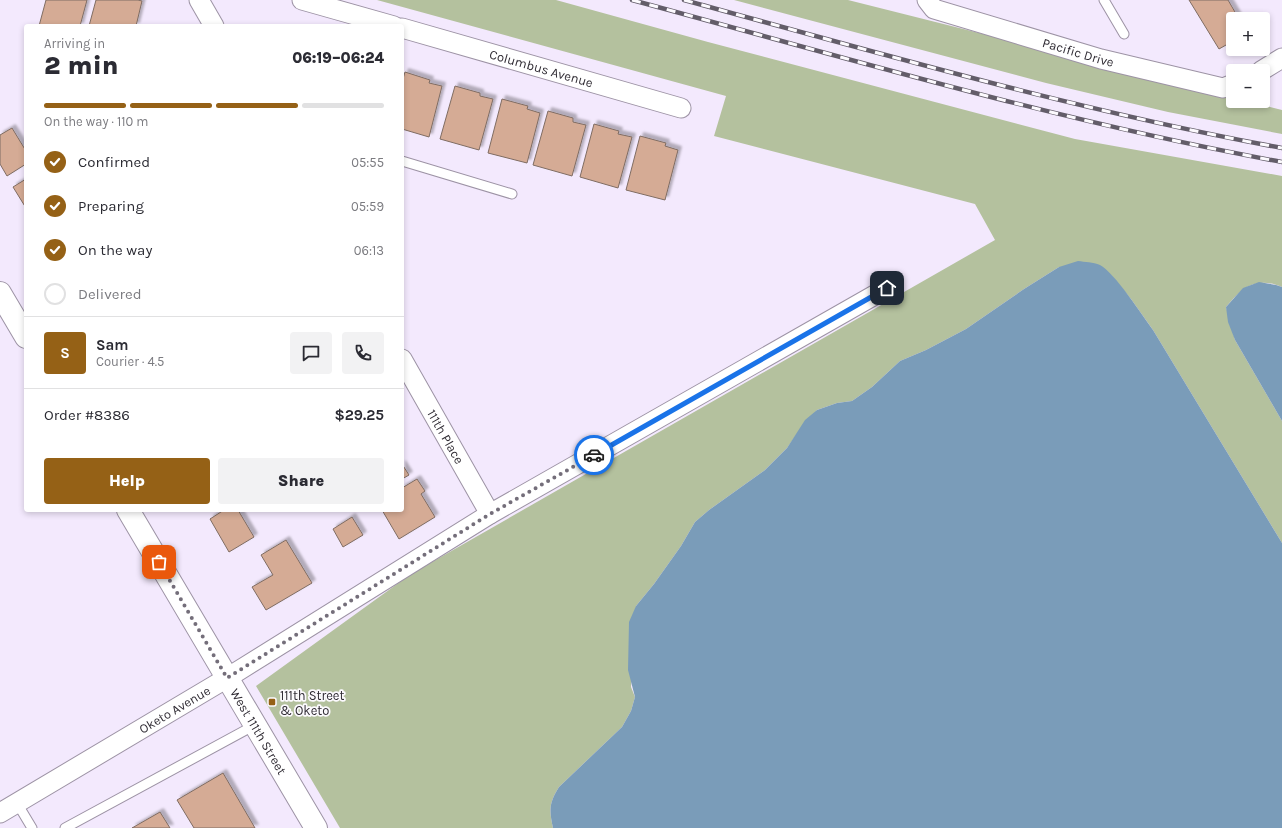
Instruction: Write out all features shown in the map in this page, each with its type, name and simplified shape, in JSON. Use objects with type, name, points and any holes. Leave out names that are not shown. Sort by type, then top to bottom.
[{"type":"main road","points":[[0,293],[24,334]]},
{"type":"main road","name":"West 111th Street","points":[[129,512],[316,828]]},
{"type":"street","points":[[199,0],[213,24]]},
{"type":"street","points":[[302,0],[387,24]]},
{"type":"street","name":"Pacific Drive","points":[[930,4],[1100,59],[1226,86]]},
{"type":"street","name":"Columbus Avenue","points":[[404,29],[681,108]]},
{"type":"street","points":[[1270,65],[1282,58]]},
{"type":"street","name":"Oketo Avenue","points":[[0,813],[227,678],[490,514],[887,288]]},
{"type":"street","name":"111th Place","points":[[404,363],[490,514]]},
{"type":"lane","points":[[1104,0],[1124,34]]},
{"type":"lane","points":[[404,162],[512,194]]},
{"type":"lane","points":[[65,828],[255,724]]},
{"type":"lane","points":[[17,803],[32,828]]},
{"type":"green space","points":[[377,0],[556,0],[708,42],[1075,139],[1282,176],[1282,287],[1265,283],[1250,285],[1238,294],[1226,307],[1235,340],[1282,421],[1282,543],[1153,330],[1131,299],[1111,275],[1059,267],[966,329],[926,350],[900,361],[872,387],[852,401],[837,403],[817,410],[787,448],[765,470],[709,510],[695,522],[681,546],[636,606],[631,687],[635,697],[631,711],[622,727],[559,787],[553,798],[551,807],[553,828],[340,828],[256,686],[411,574],[995,240],[975,204],[714,136],[726,96]]},
{"type":"green space","points":[[734,0],[848,0],[1226,95],[1226,108],[1270,107],[1282,110],[1282,134],[1168,112],[1046,83]]},
{"type":"water","points":[[1078,261],[1097,264],[1106,269],[1136,305],[1153,330],[1282,543],[1282,828],[553,828],[551,807],[553,798],[559,787],[622,727],[631,711],[635,697],[628,670],[629,622],[636,606],[681,546],[695,522],[709,510],[765,470],[787,448],[805,420],[817,410],[837,403],[852,401],[872,387],[900,361],[926,350],[966,329],[1059,267]]},
{"type":"water","points":[[1259,282],[1282,287],[1282,421],[1235,340],[1228,322],[1226,307],[1243,288]]},
{"type":"building","points":[[46,0],[87,0],[81,24],[40,24]]},
{"type":"building","points":[[96,0],[142,1],[136,24],[90,24]]},
{"type":"building","points":[[1189,0],[1228,0],[1235,12],[1226,12],[1226,45],[1219,49]]},
{"type":"building","points":[[405,72],[430,80],[429,83],[442,86],[429,137],[404,130]]},
{"type":"building","points":[[455,86],[480,93],[480,96],[493,99],[479,150],[440,139]]},
{"type":"building","points":[[502,99],[528,106],[527,109],[540,113],[527,163],[488,153]]},
{"type":"building","points":[[548,111],[573,118],[573,122],[586,125],[572,176],[533,165]]},
{"type":"building","points":[[594,124],[619,131],[618,134],[632,137],[618,188],[580,177]]},
{"type":"building","points":[[12,128],[24,148],[24,165],[7,176],[0,164],[0,135]]},
{"type":"building","points":[[640,136],[666,143],[665,146],[678,150],[665,200],[626,190]]},
{"type":"building","points":[[24,180],[24,205],[13,187]]},
{"type":"building","points":[[404,467],[409,475],[404,478]]},
{"type":"building","points":[[417,479],[425,491],[421,494],[435,517],[399,539],[383,512],[404,512],[404,487]]},
{"type":"building","points":[[221,512],[239,512],[254,537],[229,552],[210,519]]},
{"type":"building","points":[[352,517],[363,535],[343,547],[333,529]]},
{"type":"building","points":[[286,540],[312,583],[266,610],[252,587],[273,575],[261,555]]},
{"type":"building","points":[[223,773],[255,828],[194,828],[177,800]]},
{"type":"building","points":[[160,812],[170,828],[132,828]]},
{"type":"railway","points":[[632,0],[955,88],[1118,128],[1282,162]]},
{"type":"railway","points":[[684,0],[907,61],[1056,99],[1131,117],[1282,148]]},
{"type":"way so far","points":[[159,562],[227,678],[490,514],[594,455]]},
{"type":"place","name":"111th Street & Oketo","points":[[272,702]]},
{"type":"route","points":[[594,455],[887,288]]}]
